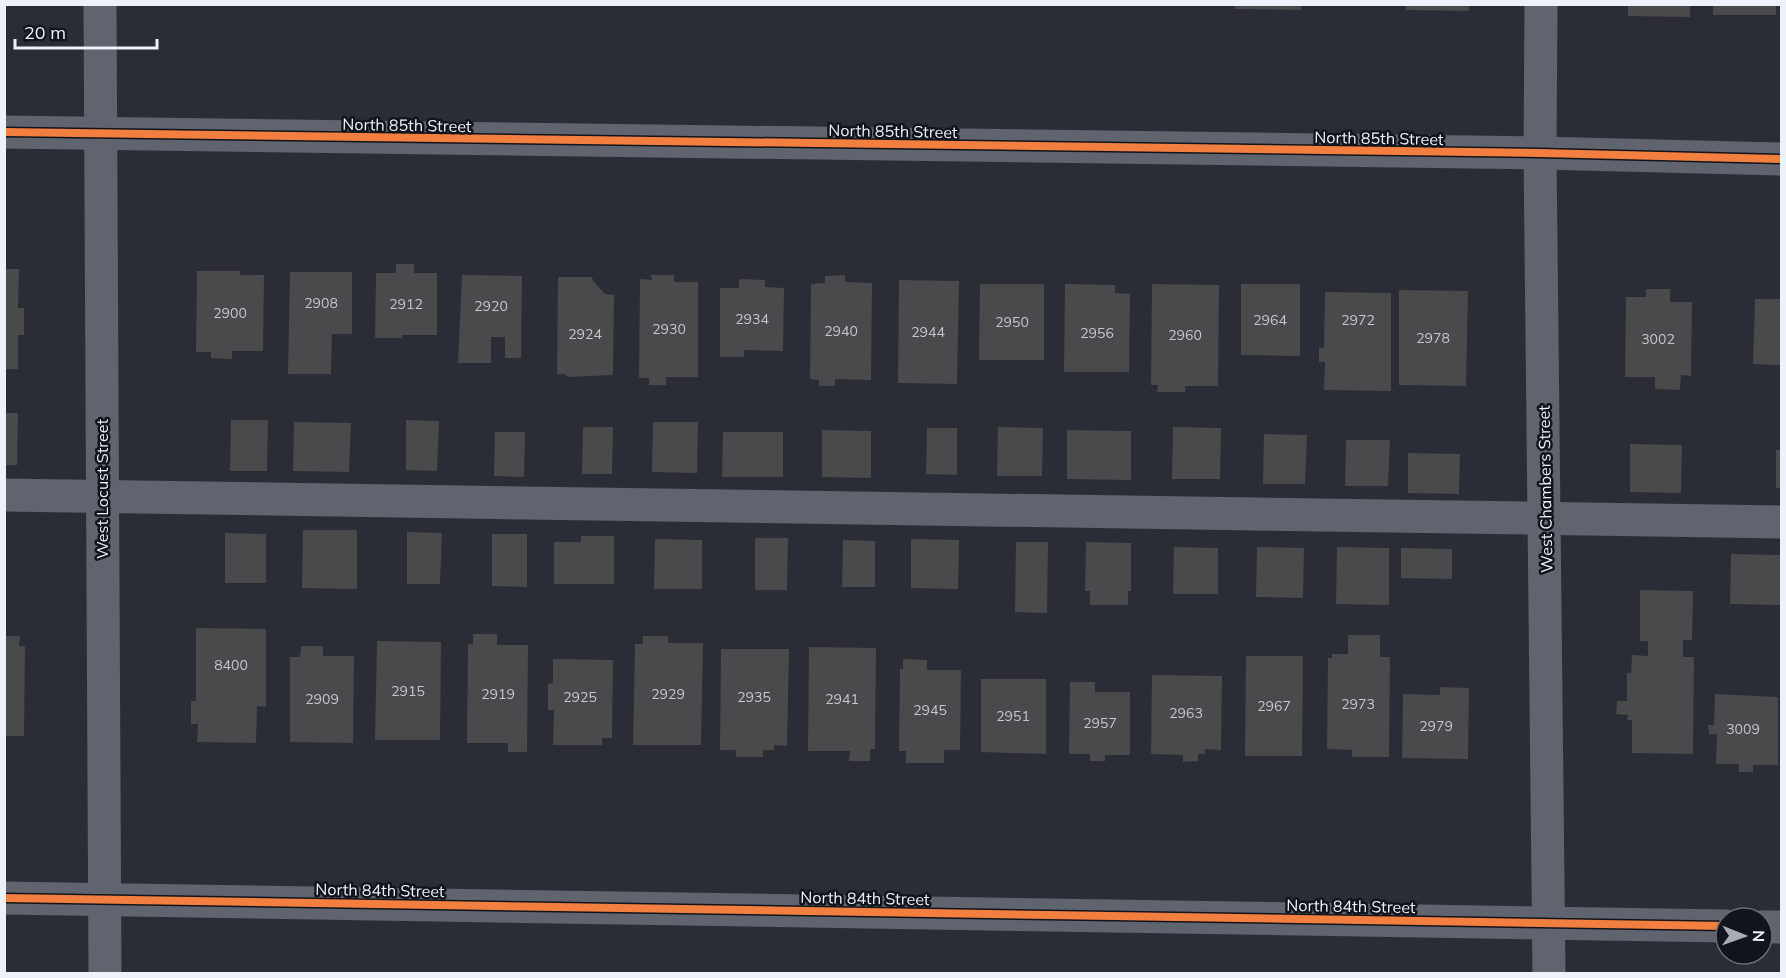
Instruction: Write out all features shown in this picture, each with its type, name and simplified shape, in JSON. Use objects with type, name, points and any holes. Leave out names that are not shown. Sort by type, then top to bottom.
[{"type":"street","name":"West Locust Street","points":[[100,4],[105,974]]},
{"type":"street","name":"West Chambers Street","points":[[1541,4],[1540,153],[1549,974]]},
{"type":"street","name":"North 85th Street","points":[[4,132],[1540,153],[1782,159]]},
{"type":"street","points":[[4,495],[1782,522]]},
{"type":"street","name":"North 84th Street","points":[[4,898],[1714,926]]},
{"type":"building","points":[[1235,4],[1301,4],[1301,10],[1235,9]]},
{"type":"building","points":[[1406,4],[1469,4],[1469,11],[1406,10]]},
{"type":"building","points":[[1628,4],[1690,4],[1690,17],[1628,16]]},
{"type":"building","points":[[1713,4],[1776,4],[1776,15],[1713,15]]},
{"type":"building","points":[[396,264],[414,264],[414,273],[437,273],[437,335],[375,338],[376,273],[396,273]]},
{"type":"building","points":[[4,269],[19,269],[18,308],[24,308],[24,335],[18,335],[18,369],[4,369]]},
{"type":"building","points":[[197,271],[240,271],[240,275],[264,275],[263,351],[232,351],[232,359],[211,358],[211,352],[196,352]]},
{"type":"building","points":[[290,272],[352,272],[352,334],[332,334],[331,374],[288,374]]},
{"type":"building","points":[[462,275],[522,276],[521,358],[505,358],[505,337],[491,337],[491,363],[458,363]]},
{"type":"building","points":[[651,275],[674,275],[674,282],[698,282],[698,377],[666,377],[666,385],[649,385],[649,378],[639,378],[640,279],[652,280]]},
{"type":"building","points":[[845,275],[845,282],[872,283],[871,380],[835,379],[835,386],[819,386],[819,380],[810,379],[811,284],[825,283],[825,276]]},
{"type":"building","points":[[558,277],[592,277],[605,294],[614,295],[613,375],[568,377],[565,374],[557,374]]},
{"type":"building","points":[[739,279],[765,280],[765,287],[784,288],[783,351],[744,350],[744,357],[720,357],[720,288],[739,288]]},
{"type":"building","points":[[899,280],[959,281],[957,384],[898,383]]},
{"type":"building","points":[[980,284],[1044,284],[1044,360],[979,360]]},
{"type":"building","points":[[1065,284],[1115,285],[1115,293],[1130,294],[1129,372],[1064,372]]},
{"type":"building","points":[[1152,284],[1219,285],[1218,386],[1185,386],[1185,392],[1157,392],[1158,385],[1151,385]]},
{"type":"building","points":[[1241,284],[1300,284],[1300,356],[1241,355]]},
{"type":"building","points":[[1646,289],[1670,289],[1670,302],[1692,302],[1691,376],[1681,375],[1680,390],[1655,389],[1655,377],[1625,377],[1626,297],[1646,297]]},
{"type":"building","points":[[1399,290],[1468,291],[1466,386],[1399,385]]},
{"type":"building","points":[[1325,292],[1391,293],[1391,391],[1324,390],[1325,362],[1319,362],[1319,348],[1324,348]]},
{"type":"building","points":[[1755,299],[1782,299],[1782,365],[1753,364]]},
{"type":"building","points":[[4,413],[18,413],[17,465],[4,465]]},
{"type":"building","points":[[231,420],[268,420],[267,471],[230,471]]},
{"type":"building","points":[[406,420],[439,421],[437,471],[406,470]]},
{"type":"building","points":[[294,422],[351,423],[349,472],[293,471]]},
{"type":"building","points":[[653,422],[698,422],[697,473],[652,472]]},
{"type":"building","points":[[583,427],[613,427],[612,474],[582,474]]},
{"type":"building","points":[[998,427],[1043,428],[1042,476],[997,476]]},
{"type":"building","points":[[1173,427],[1221,428],[1220,479],[1172,479]]},
{"type":"building","points":[[927,428],[957,428],[957,475],[926,474]]},
{"type":"building","points":[[822,430],[871,431],[871,478],[822,477]]},
{"type":"building","points":[[1067,430],[1131,431],[1131,480],[1067,479]]},
{"type":"building","points":[[495,432],[525,432],[524,477],[494,476]]},
{"type":"building","points":[[723,432],[783,432],[783,477],[722,477]]},
{"type":"building","points":[[1264,434],[1307,435],[1305,484],[1263,484]]},
{"type":"building","points":[[1346,440],[1390,440],[1388,486],[1345,486]]},
{"type":"building","points":[[1630,444],[1682,445],[1681,493],[1630,492]]},
{"type":"building","points":[[1776,450],[1782,450],[1782,488],[1776,488]]},
{"type":"building","points":[[1408,453],[1460,454],[1459,494],[1408,493]]},
{"type":"building","points":[[303,530],[357,530],[357,589],[302,588]]},
{"type":"building","points":[[407,532],[442,533],[440,584],[407,584]]},
{"type":"building","points":[[225,533],[266,534],[266,583],[225,583]]},
{"type":"building","points":[[492,534],[527,534],[527,587],[492,586]]},
{"type":"building","points":[[581,536],[614,536],[614,584],[554,584],[554,542],[581,542]]},
{"type":"building","points":[[755,538],[788,538],[787,590],[755,590]]},
{"type":"building","points":[[655,539],[702,540],[702,589],[654,589]]},
{"type":"building","points":[[911,539],[959,540],[958,589],[911,588]]},
{"type":"building","points":[[843,540],[875,541],[875,587],[842,587]]},
{"type":"building","points":[[1016,542],[1048,542],[1047,613],[1015,612]]},
{"type":"building","points":[[1086,542],[1131,543],[1131,591],[1128,591],[1128,605],[1090,605],[1090,591],[1085,591]]},
{"type":"building","points":[[1174,547],[1218,548],[1218,594],[1173,594]]},
{"type":"building","points":[[1257,547],[1304,548],[1303,598],[1256,597]]},
{"type":"building","points":[[1337,547],[1389,548],[1389,605],[1336,604]]},
{"type":"building","points":[[1401,548],[1452,549],[1452,579],[1401,578]]},
{"type":"building","points":[[1731,554],[1782,555],[1781,605],[1730,604]]},
{"type":"building","points":[[1640,590],[1693,591],[1692,640],[1683,640],[1683,657],[1694,657],[1693,754],[1632,753],[1632,720],[1627,720],[1628,715],[1616,714],[1617,701],[1627,701],[1627,673],[1631,673],[1632,655],[1648,656],[1648,641],[1640,641]]},
{"type":"building","points":[[196,628],[266,629],[266,707],[257,706],[256,743],[197,742],[198,724],[191,724],[191,701],[196,701]]},
{"type":"building","points":[[473,634],[497,634],[497,645],[528,645],[527,752],[508,752],[508,743],[467,743],[468,644],[473,644]]},
{"type":"building","points":[[1348,635],[1380,635],[1380,657],[1390,657],[1389,757],[1352,757],[1352,750],[1327,749],[1328,658],[1332,658],[1332,654],[1348,654]]},
{"type":"building","points":[[4,636],[20,636],[19,646],[25,646],[24,736],[4,736]]},
{"type":"building","points":[[643,636],[668,636],[668,643],[703,643],[701,745],[633,745],[635,644],[643,644]]},
{"type":"building","points":[[377,641],[441,642],[440,740],[375,740]]},
{"type":"building","points":[[301,646],[323,646],[323,656],[354,656],[353,743],[290,742],[290,657],[300,657]]},
{"type":"building","points":[[809,647],[876,648],[875,749],[870,749],[870,761],[849,761],[850,751],[808,751]]},
{"type":"building","points":[[721,649],[789,649],[787,746],[774,745],[774,750],[763,750],[763,757],[736,757],[736,750],[720,750]]},
{"type":"building","points":[[1246,656],[1303,656],[1302,756],[1245,756]]},
{"type":"building","points":[[553,659],[613,660],[612,738],[602,738],[602,745],[553,745],[554,710],[548,710],[548,684],[553,683]]},
{"type":"building","points":[[903,659],[927,660],[927,670],[961,670],[960,750],[944,750],[944,763],[906,763],[906,751],[899,751],[900,669],[903,669]]},
{"type":"building","points":[[1152,675],[1222,676],[1221,750],[1205,749],[1205,754],[1198,754],[1198,761],[1183,762],[1183,755],[1151,754]]},
{"type":"building","points":[[981,679],[1046,679],[1046,754],[981,752]]},
{"type":"building","points":[[1070,682],[1095,682],[1095,692],[1130,692],[1130,755],[1105,755],[1105,761],[1090,761],[1090,754],[1069,754]]},
{"type":"building","points":[[1440,687],[1469,688],[1468,759],[1402,758],[1403,694],[1440,695]]},
{"type":"building","points":[[1715,694],[1778,697],[1778,765],[1753,765],[1753,772],[1739,772],[1739,764],[1716,764],[1717,734],[1709,734],[1708,725],[1714,725]]},
{"type":"cycle path","points":[[4,132],[1540,153],[1782,159]]},
{"type":"cycle path","points":[[4,898],[1714,926]]}]
